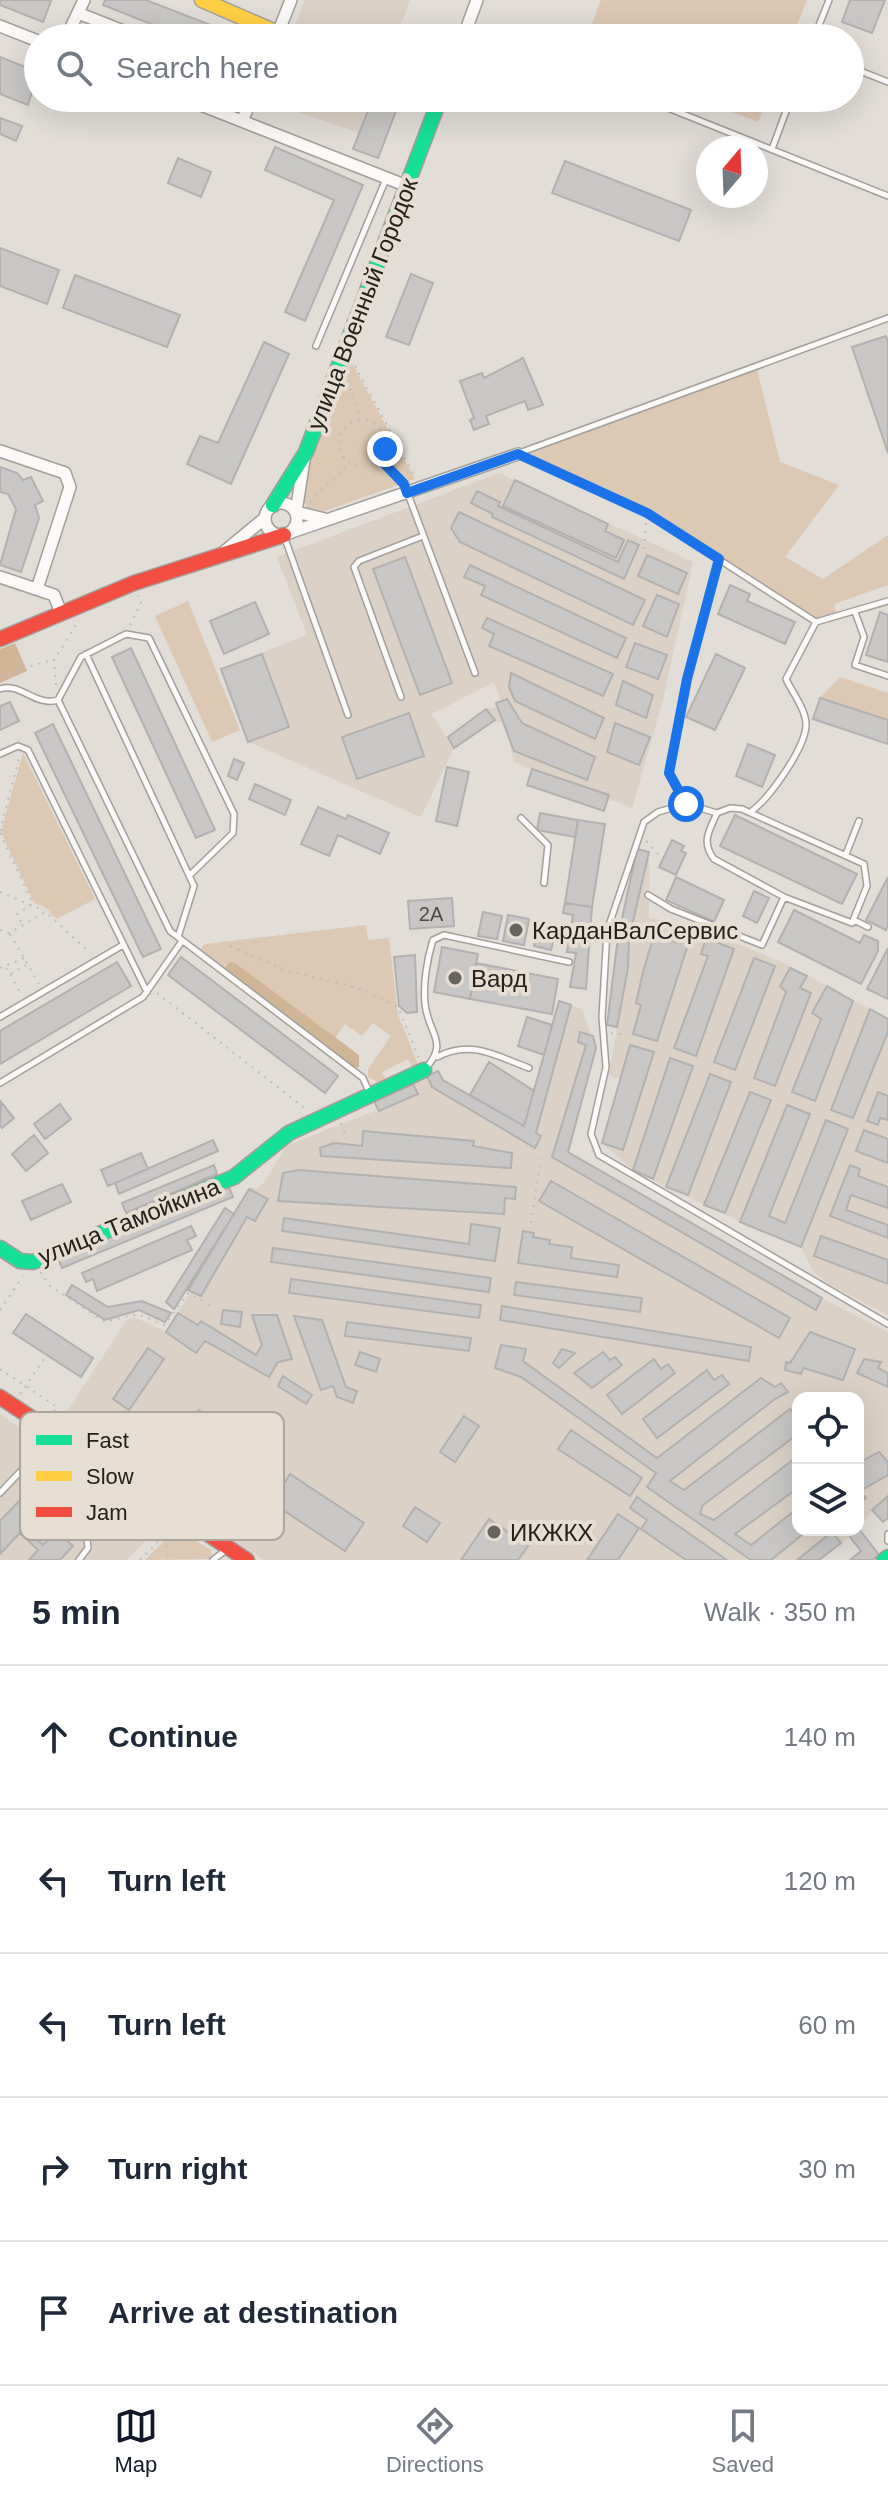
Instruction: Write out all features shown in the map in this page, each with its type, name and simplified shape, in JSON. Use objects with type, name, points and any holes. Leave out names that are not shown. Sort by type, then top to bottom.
[{"type":"street","points":[[73,24],[84,0]]},
{"type":"street","points":[[202,0],[252,24]]},
{"type":"street","points":[[282,24],[291,0]]},
{"type":"street","points":[[468,24],[477,0]]},
{"type":"street","points":[[78,13],[106,24]]},
{"type":"street","points":[[0,26],[24,35]]},
{"type":"street","points":[[219,112],[407,186]]},
{"type":"street","points":[[242,121],[246,112]]},
{"type":"street","name":"улица Военный Городок","points":[[269,512],[306,452],[435,112]]},
{"type":"street","points":[[0,451],[65,473],[70,487],[37,589]]},
{"type":"street","points":[[287,534],[296,525],[306,452]]},
{"type":"street","points":[[0,639],[134,583],[333,519],[518,454]]},
{"type":"street","points":[[223,553],[269,512],[286,503],[296,512],[333,519]]},
{"type":"street","points":[[269,512],[272,532],[287,534]]},
{"type":"street","points":[[0,577],[54,595],[61,613]]},
{"type":"street","name":"улица Тамойкина","points":[[0,1248],[20,1261],[33,1262],[234,1177],[276,1141],[369,1093],[424,1070]]},
{"type":"street","points":[[6,1401],[23,1412]]},
{"type":"street","points":[[211,1540],[231,1554],[247,1560]]},
{"type":"lane","points":[[820,24],[829,0]]},
{"type":"lane","points":[[864,73],[888,82]]},
{"type":"lane","points":[[678,112],[888,196]]},
{"type":"lane","points":[[772,150],[786,112]]},
{"type":"lane","points":[[316,346],[386,178]]},
{"type":"lane","points":[[518,454],[888,318]]},
{"type":"lane","points":[[518,454],[647,513],[816,622],[888,601]]},
{"type":"lane","points":[[407,493],[475,673]]},
{"type":"lane","points":[[287,534],[348,715]]},
{"type":"lane","points":[[401,697],[354,567],[359,561],[423,536]]},
{"type":"lane","points":[[686,804],[669,773],[687,679],[719,559]]},
{"type":"lane","points":[[855,612],[864,637],[855,665],[888,676]]},
{"type":"lane","points":[[752,811],[770,797],[806,726],[802,710],[786,679],[816,622]]},
{"type":"lane","points":[[58,700],[77,663],[86,654],[126,634],[145,636],[153,643],[234,814],[233,833],[190,875]]},
{"type":"lane","points":[[0,1083],[148,989],[180,939],[194,891],[190,875],[86,654]]},
{"type":"lane","points":[[0,689],[10,687],[42,702],[58,700]]},
{"type":"lane","points":[[58,700],[168,928],[363,1078],[369,1093]]},
{"type":"lane","points":[[0,754],[23,746],[148,989]]},
{"type":"lane","points":[[854,920],[867,886],[867,876],[864,864],[846,854],[752,811],[730,808],[717,813],[686,804],[658,812],[644,822],[607,931],[602,1017],[606,1067],[591,1134],[599,1155],[888,1324]]},
{"type":"lane","points":[[717,813],[706,838],[707,850],[714,859],[784,897],[843,921],[854,920],[868,927]]},
{"type":"lane","points":[[521,818],[548,845],[544,883]]},
{"type":"lane","points":[[846,854],[859,821]]},
{"type":"lane","points":[[648,895],[671,909],[762,945],[784,897]]},
{"type":"lane","points":[[436,1057],[438,1045],[425,1005],[428,956],[433,940],[444,935],[569,962]]},
{"type":"lane","points":[[0,1017],[123,945]]},
{"type":"lane","points":[[424,1070],[436,1057],[455,1048],[477,1049],[529,1068]]},
{"type":"lane","points":[[0,1493],[20,1473]]},
{"type":"lane","points":[[888,1534],[888,1541]]},
{"type":"lane","points":[[79,1560],[88,1548],[87,1540]]},
{"type":"lane","points":[[213,1560],[231,1554]]},
{"type":"path","points":[[354,366],[420,489]]},
{"type":"path","points":[[346,380],[360,420]]},
{"type":"path","points":[[360,420],[371,421],[383,432],[385,449],[380,459],[367,466],[349,462],[341,452],[340,436],[345,427],[360,420]]},
{"type":"path","points":[[380,459],[404,484],[407,493]]},
{"type":"path","points":[[296,512],[349,462]]},
{"type":"path","points":[[644,549],[647,513]]},
{"type":"path","points":[[126,634],[141,603],[134,583]]},
{"type":"path","points":[[58,700],[54,660],[91,600]]},
{"type":"path","points":[[0,675],[54,660]]},
{"type":"path","points":[[23,746],[0,832],[33,904]]},
{"type":"path","points":[[638,837],[655,848],[659,855]]},
{"type":"path","points":[[0,892],[46,912],[97,960]]},
{"type":"path","points":[[23,925],[17,914],[33,904]]},
{"type":"path","points":[[9,933],[46,912]]},
{"type":"path","points":[[0,930],[9,933],[43,991]]},
{"type":"path","points":[[230,946],[285,970],[361,989],[398,1007],[424,1070]]},
{"type":"path","points":[[0,968],[24,958]]},
{"type":"path","points":[[10,975],[28,965]]},
{"type":"path","points":[[6,968],[26,1001]]},
{"type":"path","points":[[148,989],[321,1120]]},
{"type":"path","points":[[605,1032],[622,1034]]},
{"type":"path","points":[[531,1223],[541,1159]]},
{"type":"path","points":[[0,1310],[33,1262],[50,1286],[105,1322],[137,1314],[165,1325],[188,1293],[213,1307]]},
{"type":"path","points":[[6,1401],[25,1386],[47,1355]]},
{"type":"path","points":[[0,1369],[57,1407],[54,1412]]},
{"type":"path","points":[[140,1560],[160,1540]]},
{"type":"path","points":[[165,1540],[169,1560]]},
{"type":"shaded area","points":[[305,0],[410,0],[401,24],[296,24]]},
{"type":"shaded area","points":[[601,0],[807,0],[798,24],[592,24]]},
{"type":"shaded area","points":[[298,112],[368,112],[360,133]]},
{"type":"shaded area","points":[[732,112],[762,112],[758,122]]},
{"type":"shaded area","points":[[348,356],[415,479],[319,513],[309,511],[300,495],[315,438]]},
{"type":"shaded area","points":[[756,365],[780,462],[839,485],[785,557],[823,579],[888,535],[888,585],[834,604],[837,618],[816,622],[647,513],[518,454]]},
{"type":"shaded area","points":[[499,473],[693,562],[663,700],[632,808],[514,762],[504,722],[495,721],[454,748],[421,817],[248,742],[221,669],[307,635],[277,557]],"holes":[[[494,682],[503,706],[486,709],[448,740],[432,714]]]},
{"type":"shaded area","points":[[188,601],[240,730],[212,742],[155,616]]},
{"type":"shaded area","points":[[15,643],[27,671],[0,683],[0,649]]},
{"type":"shaded area","points":[[840,677],[888,693],[888,720],[820,698]]},
{"type":"shaded area","points":[[23,753],[95,899],[57,919],[45,907],[34,903],[1,832]]},
{"type":"shaded area","points":[[637,849],[649,852],[649,918],[685,923],[782,962],[888,1019],[888,1315],[828,1284],[812,1270],[801,1247],[740,1222],[633,1170],[602,1143],[620,1079],[609,1075],[617,1028],[607,1025],[618,937]]},
{"type":"shaded area","points":[[366,925],[368,940],[389,938],[398,1015],[418,1064],[412,1067],[408,1059],[382,1072],[386,1080],[380,1083],[368,1077],[368,1069],[391,1036],[373,1023],[362,1036],[345,1024],[335,1038],[235,963],[225,964],[224,968],[200,949],[205,944]]},
{"type":"shaded area","points":[[229,962],[235,963],[359,1055],[359,1067],[355,1068],[224,968]]},
{"type":"shaded area","points":[[559,1001],[582,1009],[596,1048],[569,1152],[822,1298],[888,1332],[888,1496],[864,1521],[864,1392],[792,1392],[792,1536],[850,1536],[819,1560],[264,1560],[234,1540],[284,1540],[284,1412],[66,1412],[127,1320],[134,1317],[167,1332],[251,1187],[257,1189],[265,1181],[286,1146],[377,1110],[373,1099],[438,1071],[443,1080],[524,1126]]},
{"type":"shaded area","points":[[0,1414],[20,1428],[20,1540],[147,1540],[127,1560],[0,1560]]},
{"type":"shaded area","points":[[165,1540],[194,1540],[211,1550],[212,1559],[145,1560]]},
{"type":"building","points":[[0,0],[51,1],[43,22],[0,5]]},
{"type":"building","points":[[105,0],[146,0],[208,24],[151,24],[103,5]]},
{"type":"building","points":[[850,0],[885,0],[872,33],[864,30],[864,24],[842,22]]},
{"type":"building","points":[[0,57],[24,66],[24,103],[0,94]]},
{"type":"building","points":[[368,112],[396,112],[378,158],[353,149]]},
{"type":"building","points":[[0,118],[22,126],[16,141],[0,134]]},
{"type":"building","points":[[275,147],[363,185],[305,321],[285,312],[334,200],[265,170]]},
{"type":"building","points":[[178,158],[211,172],[201,197],[168,183]]},
{"type":"building","points":[[565,161],[691,210],[679,241],[552,193]]},
{"type":"building","points":[[0,248],[59,270],[47,304],[0,286]]},
{"type":"building","points":[[411,274],[433,283],[409,345],[386,337]]},
{"type":"building","points":[[75,275],[180,315],[167,347],[63,308]]},
{"type":"building","points":[[886,336],[888,342],[888,453],[852,347]]},
{"type":"building","points":[[264,342],[289,354],[231,484],[187,464],[200,436],[218,443]]},
{"type":"building","points":[[523,358],[543,405],[528,410],[525,401],[486,416],[489,424],[474,430],[470,420],[474,418],[460,381],[482,373],[484,378]]},
{"type":"building","points":[[0,467],[17,473],[23,480],[31,477],[43,501],[35,505],[39,518],[21,572],[0,565],[16,509],[8,494],[0,492]]},
{"type":"building","points":[[515,480],[608,524],[605,531],[624,540],[616,558],[503,506]]},
{"type":"building","points":[[477,491],[500,502],[498,506],[618,562],[628,540],[639,545],[624,579],[492,517],[493,514],[471,503]]},
{"type":"building","points":[[459,512],[645,600],[633,625],[460,542],[451,528]]},
{"type":"building","points":[[647,555],[687,573],[678,594],[638,576]]},
{"type":"building","points":[[405,557],[452,683],[420,695],[373,569]]},
{"type":"building","points":[[470,565],[626,638],[617,658],[481,595],[485,586],[464,577]]},
{"type":"building","points":[[730,585],[750,594],[747,601],[795,622],[785,644],[718,614]]},
{"type":"building","points":[[657,595],[679,604],[667,637],[643,626]]},
{"type":"building","points":[[255,602],[269,634],[224,654],[210,621]]},
{"type":"building","points":[[880,612],[888,615],[888,662],[866,655]]},
{"type":"building","points":[[487,618],[613,674],[603,696],[489,646],[494,634],[482,628]]},
{"type":"building","points":[[635,643],[667,655],[658,679],[626,667]]},
{"type":"building","points":[[131,648],[215,830],[196,838],[112,657]]},
{"type":"building","points":[[262,654],[289,727],[248,742],[221,669]]},
{"type":"building","points":[[716,654],[745,668],[715,730],[686,717]]},
{"type":"building","points":[[511,673],[604,718],[595,739],[515,701],[509,687]]},
{"type":"building","points":[[623,681],[653,695],[646,718],[616,705]]},
{"type":"building","points":[[820,698],[888,720],[888,744],[813,719]]},
{"type":"building","points":[[507,699],[522,723],[595,757],[587,780],[514,751],[496,703]]},
{"type":"building","points":[[10,702],[19,721],[0,730],[0,706]]},
{"type":"building","points":[[486,709],[495,720],[454,748],[448,737]]},
{"type":"building","points":[[409,713],[424,756],[357,779],[342,737]]},
{"type":"building","points":[[615,723],[650,737],[639,765],[607,752]]},
{"type":"building","points":[[53,724],[161,949],[143,957],[35,733]]},
{"type":"building","points":[[748,744],[775,755],[762,787],[736,776]]},
{"type":"building","points":[[234,759],[244,763],[237,780],[228,776]]},
{"type":"building","points":[[447,767],[469,772],[457,826],[436,821]]},
{"type":"building","points":[[532,769],[609,795],[604,811],[527,785]]},
{"type":"building","points":[[255,784],[291,800],[285,815],[249,799]]},
{"type":"building","points":[[318,807],[346,819],[348,815],[389,833],[380,854],[338,835],[329,856],[301,844]]},
{"type":"building","points":[[540,813],[578,820],[575,837],[537,830]]},
{"type":"building","points":[[735,815],[857,874],[842,904],[720,846]]},
{"type":"building","points":[[578,820],[605,824],[592,907],[565,903]]},
{"type":"building","points":[[672,840],[684,846],[681,851],[686,853],[676,875],[659,867]]},
{"type":"building","points":[[637,849],[649,852],[629,939],[628,968],[617,1027],[607,1025],[618,937]]},
{"type":"building","points":[[676,877],[724,900],[714,922],[666,900]]},
{"type":"building","points":[[888,877],[888,925],[886,930],[866,920]]},
{"type":"building","points":[[754,891],[769,898],[757,923],[743,916]]},
{"type":"building","points":[[452,898],[454,926],[410,929],[408,901]]},
{"type":"building","points":[[565,903],[592,907],[586,989],[570,987],[576,953],[567,952],[573,915],[563,913]]},
{"type":"building","points":[[794,910],[860,943],[864,935],[878,941],[878,951],[861,984],[778,942]]},
{"type":"building","points":[[483,912],[502,916],[497,939],[478,936]]},
{"type":"building","name":"КарданВалСервис","points":[[508,915],[529,919],[524,945],[503,941]]},
{"type":"building","points":[[539,921],[557,925],[551,950],[534,946]]},
{"type":"building","points":[[681,929],[692,932],[657,1041],[633,1034],[641,1005],[636,1003],[654,935],[676,942]]},
{"type":"building","points":[[706,938],[734,949],[696,1056],[674,1048],[708,956],[701,954]]},
{"type":"building","name":"Вард","points":[[442,947],[478,954],[470,999],[434,992]]},
{"type":"building","points":[[888,948],[888,999],[867,989]]},
{"type":"building","points":[[415,955],[417,1012],[407,1013],[399,1006],[394,957]]},
{"type":"building","points":[[181,957],[338,1076],[325,1093],[168,975]]},
{"type":"building","points":[[754,958],[775,966],[735,1070],[714,1062]]},
{"type":"building","points":[[117,962],[131,986],[0,1064],[0,1031]]},
{"type":"building","points":[[476,963],[558,979],[552,1014],[470,999]]},
{"type":"building","points":[[790,968],[807,976],[800,988],[811,993],[775,1086],[754,1078],[786,992],[780,986]]},
{"type":"building","points":[[827,986],[853,1001],[815,1101],[792,1092],[821,1019],[812,1013]]},
{"type":"building","points":[[559,1001],[571,1005],[536,1133],[541,1136],[535,1148],[432,1087],[427,1076],[438,1071],[443,1080],[524,1126]]},
{"type":"building","points":[[870,1009],[888,1019],[888,1032],[853,1118],[831,1110]]},
{"type":"building","points":[[527,1017],[552,1025],[544,1055],[518,1046]]},
{"type":"building","points":[[580,1032],[593,1036],[596,1048],[568,1152],[822,1298],[816,1310],[552,1157],[586,1045],[578,1042]]},
{"type":"building","points":[[630,1045],[654,1052],[623,1150],[602,1143]]},
{"type":"building","points":[[670,1058],[693,1066],[653,1179],[633,1170]]},
{"type":"building","points":[[489,1062],[534,1091],[524,1126],[470,1095]]},
{"type":"building","points":[[710,1074],[731,1082],[688,1195],[666,1187]]},
{"type":"building","points":[[413,1084],[418,1094],[379,1111],[374,1101]]},
{"type":"building","points":[[750,1092],[771,1100],[725,1213],[704,1205]]},
{"type":"building","points":[[878,1092],[888,1096],[888,1120],[880,1118],[878,1125],[867,1121]]},
{"type":"building","points":[[1,1102],[14,1118],[2,1128],[0,1125]]},
{"type":"building","points":[[60,1104],[71,1119],[45,1139],[34,1124]]},
{"type":"building","points":[[787,1105],[810,1114],[769,1216],[785,1223],[826,1120],[848,1129],[801,1247],[740,1222]]},
{"type":"building","points":[[864,1130],[888,1139],[888,1163],[856,1151]]},
{"type":"building","points":[[363,1131],[474,1141],[473,1146],[512,1153],[511,1168],[321,1156],[320,1148],[334,1143],[362,1146]]},
{"type":"building","points":[[34,1135],[48,1153],[26,1171],[12,1154]]},
{"type":"building","points":[[213,1140],[218,1151],[119,1194],[115,1183]]},
{"type":"building","points":[[141,1153],[148,1169],[108,1186],[101,1170]]},
{"type":"building","points":[[214,1165],[217,1174],[126,1213],[122,1203]]},
{"type":"building","points":[[850,1165],[860,1169],[858,1176],[888,1187],[888,1208],[851,1195],[846,1210],[888,1225],[888,1238],[830,1216]]},
{"type":"building","points":[[298,1170],[516,1187],[515,1199],[505,1198],[504,1214],[278,1201],[283,1173]]},
{"type":"building","points":[[551,1181],[790,1318],[779,1338],[539,1201]]},
{"type":"building","points":[[62,1184],[71,1202],[31,1220],[22,1201]]},
{"type":"building","points":[[229,1187],[233,1197],[62,1268],[58,1259]]},
{"type":"building","points":[[249,1189],[268,1199],[255,1221],[247,1217],[201,1296],[188,1290]]},
{"type":"building","points":[[225,1208],[234,1214],[174,1309],[166,1302]]},
{"type":"building","points":[[284,1218],[469,1244],[471,1224],[500,1228],[495,1261],[282,1231]]},
{"type":"building","points":[[191,1226],[196,1236],[187,1240],[192,1250],[97,1291],[93,1279],[86,1282],[82,1273]]},
{"type":"building","points":[[523,1231],[534,1233],[533,1237],[550,1240],[549,1244],[572,1247],[571,1258],[619,1265],[617,1277],[518,1263]]},
{"type":"building","points":[[821,1236],[888,1260],[888,1284],[814,1256]]},
{"type":"building","points":[[273,1248],[491,1278],[489,1292],[271,1262]]},
{"type":"building","points":[[291,1279],[481,1305],[479,1318],[289,1293]]},
{"type":"building","points":[[516,1282],[642,1298],[640,1312],[514,1295]]},
{"type":"building","points":[[72,1285],[108,1307],[142,1301],[171,1313],[165,1322],[139,1310],[105,1320],[66,1295]]},
{"type":"building","points":[[502,1306],[751,1347],[749,1361],[500,1320]]},
{"type":"building","points":[[223,1310],[242,1312],[240,1327],[221,1324]]},
{"type":"building","points":[[178,1313],[198,1325],[201,1321],[256,1355],[262,1345],[252,1315],[277,1315],[292,1359],[278,1362],[269,1377],[205,1341],[196,1353],[166,1332]]},
{"type":"building","points":[[26,1314],[93,1358],[81,1377],[13,1333]]},
{"type":"building","points":[[294,1316],[322,1320],[346,1387],[357,1391],[353,1403],[337,1397],[333,1386],[321,1390]]},
{"type":"building","points":[[347,1322],[471,1338],[469,1351],[345,1336]]},
{"type":"building","points":[[810,1332],[855,1349],[843,1380],[803,1368],[801,1374],[785,1370],[786,1362],[790,1363]]},
{"type":"building","points":[[501,1345],[526,1349],[523,1361],[657,1458],[761,1378],[775,1387],[781,1383],[788,1392],[670,1481],[684,1490],[790,1409],[792,1438],[703,1505],[700,1514],[714,1520],[792,1461],[792,1492],[735,1534],[751,1545],[792,1513],[792,1536],[801,1536],[771,1560],[751,1560],[647,1487],[656,1473],[521,1377],[495,1368]]},
{"type":"building","points":[[148,1348],[164,1359],[129,1410],[113,1399]]},
{"type":"building","points":[[562,1349],[575,1353],[559,1368],[553,1363]]},
{"type":"building","points":[[360,1352],[380,1359],[376,1372],[355,1365]]},
{"type":"building","points":[[603,1352],[610,1360],[615,1357],[622,1365],[592,1388],[574,1373]]},
{"type":"building","points":[[654,1359],[661,1369],[668,1364],[675,1373],[622,1414],[607,1395]]},
{"type":"building","points":[[864,1359],[881,1362],[878,1368],[888,1373],[888,1387],[857,1373]]},
{"type":"building","points":[[707,1370],[714,1380],[722,1375],[729,1384],[657,1438],[643,1419]]},
{"type":"building","points":[[283,1376],[312,1395],[306,1404],[278,1386]]},
{"type":"building","points":[[464,1416],[479,1426],[455,1462],[440,1452]]},
{"type":"building","points":[[571,1430],[642,1478],[630,1496],[558,1449]]},
{"type":"building","points":[[879,1452],[888,1462],[888,1475],[864,1489],[864,1464],[864,1460]]},
{"type":"building","points":[[290,1474],[364,1523],[345,1551],[284,1511],[284,1484]]},
{"type":"building","points":[[888,1496],[888,1518],[883,1522],[872,1510]]},
{"type":"building","points":[[637,1497],[727,1560],[686,1560],[641,1529],[647,1520],[630,1508]]},
{"type":"building","points":[[20,1500],[20,1533],[0,1554],[0,1521]]},
{"type":"building","points":[[415,1507],[440,1523],[427,1542],[403,1526]]},
{"type":"building","points":[[618,1514],[639,1528],[618,1560],[587,1560]]},
{"type":"building","name":"ИКЖКХ","points":[[489,1519],[528,1546],[518,1560],[461,1560]]},
{"type":"building","points":[[827,1536],[835,1536],[841,1543],[819,1560],[797,1560]]},
{"type":"building","points":[[864,1536],[879,1555],[872,1560],[850,1560],[861,1551],[850,1537]]},
{"type":"building","points":[[27,1540],[37,1540],[43,1545],[48,1540],[66,1540],[73,1546],[60,1560],[29,1560],[38,1550]]},
{"type":"traffic: fast","points":[[273,505],[306,452],[435,112]]},
{"type":"traffic: fast","points":[[0,1248],[20,1261],[33,1262],[234,1177],[289,1133],[424,1070]]},
{"type":"traffic: fast","points":[[884,1560],[888,1557]]},
{"type":"traffic: slow","points":[[202,0],[257,24]]},
{"type":"traffic: jam","points":[[0,639],[134,583],[284,535]]},
{"type":"traffic: jam","points":[[0,1397],[23,1412]]},
{"type":"traffic: jam","points":[[217,1540],[247,1560]]},
{"type":"place","name":"КарданВалСервис","points":[[516,930]]},
{"type":"place","name":"Вард","points":[[455,978]]},
{"type":"place","name":"ИКЖКХ","points":[[494,1532]]},
{"type":"route","points":[[385,449],[380,459],[404,484],[407,493],[518,454],[647,513],[719,559],[687,679],[669,773],[686,804]]}]
